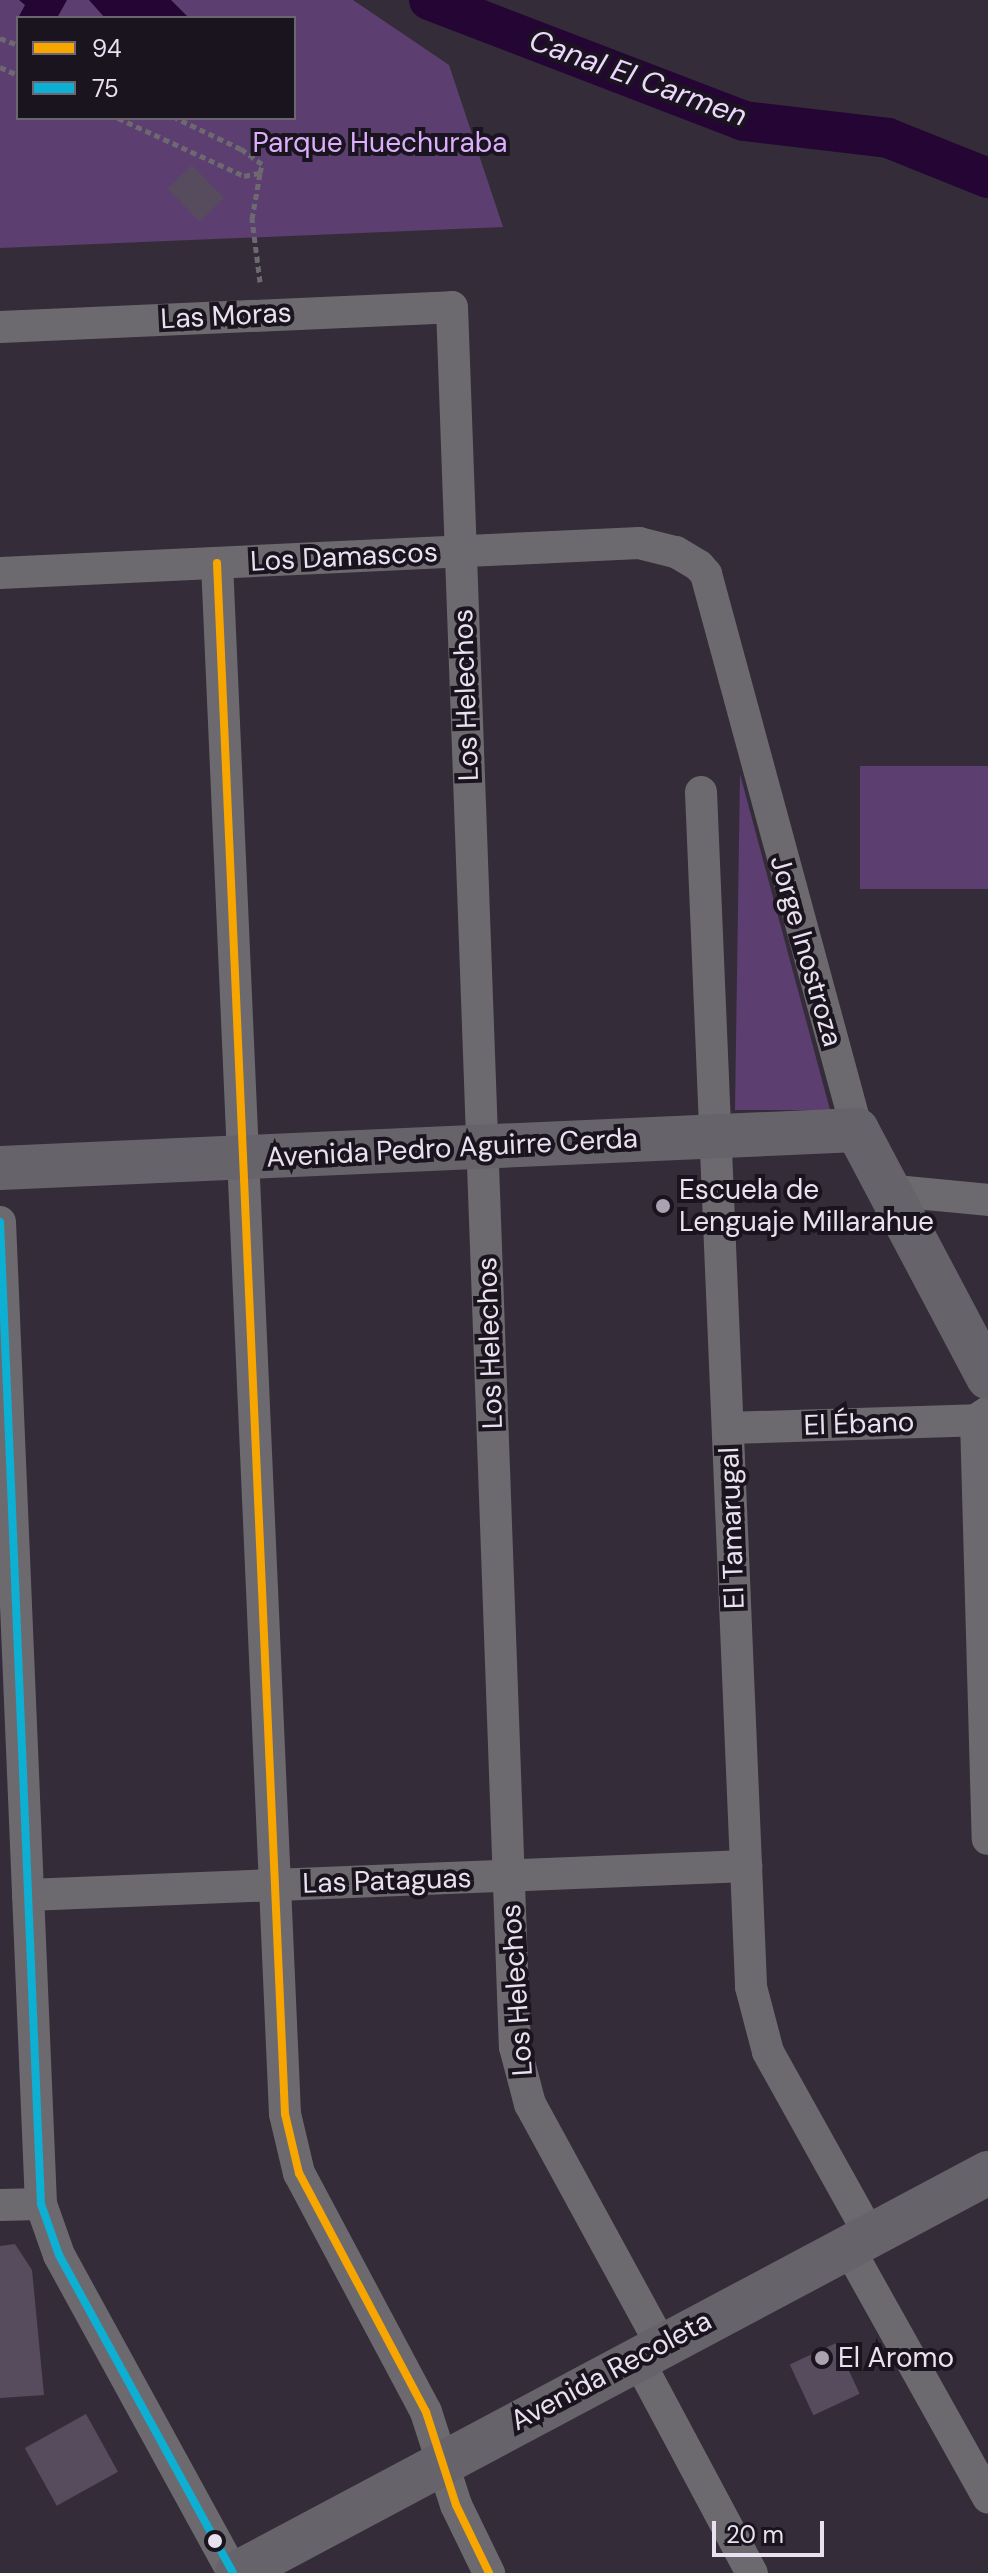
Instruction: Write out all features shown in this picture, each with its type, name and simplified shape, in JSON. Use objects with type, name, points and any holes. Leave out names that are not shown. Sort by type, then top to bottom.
[{"type":"street","name":"Las Moras","points":[[0,327],[452,307]]},
{"type":"street","name":"Los Helechos","points":[[452,307],[515,2047],[525,2091],[752,2573]]},
{"type":"street","name":"Los Damascos","points":[[0,573],[639,543]]},
{"type":"street","name":"Jorge Inostroza","points":[[639,543],[676,552],[706,574],[857,1130],[885,1190],[988,1377]]},
{"type":"street","points":[[217,563],[289,2140],[299,2173],[426,2412],[442,2462],[489,2573]]},
{"type":"street","name":"El Tamarugal","points":[[701,792],[746,1866],[756,2020],[768,2052],[859,2241],[988,2497]]},
{"type":"street","name":"Avenida Pedro Aguirre Cerda","points":[[0,1168],[857,1130]]},
{"type":"street","points":[[885,1190],[988,1200]]},
{"type":"street","points":[[0,1222],[9,1654],[28,1895],[41,2204],[59,2255],[235,2573]]},
{"type":"street","points":[[982,1416],[988,1839]]},
{"type":"street","name":"El Ébano","points":[[728,1428],[982,1416]]},
{"type":"street","name":"Las Pataguas","points":[[28,1895],[746,1866]]},
{"type":"street","name":"Avenida Recoleta","points":[[235,2573],[988,2173]]},
{"type":"street","points":[[0,2205],[41,2204]]},
{"type":"path","points":[[122,120],[244,176],[260,173]]},
{"type":"path","points":[[180,120],[241,149],[262,164],[252,219],[264,314]]},
{"type":"green space","name":"Parque Huechuraba","points":[[0,0],[353,0],[449,65],[503,227],[0,248]]},
{"type":"green space","points":[[860,766],[988,766],[988,889],[860,889]]},
{"type":"green space","points":[[740,774],[830,1110],[735,1110]]},
{"type":"shaded area","points":[[19,0],[67,0],[58,16],[19,16],[25,5]]},
{"type":"shaded area","points":[[89,0],[171,0],[187,16],[103,16]]},
{"type":"building","points":[[192,165],[224,198],[199,222],[168,189]]},
{"type":"building","points":[[15,2244],[32,2270],[44,2395],[0,2398],[0,2246]]},
{"type":"building","points":[[836,2343],[860,2394],[813,2415],[790,2365]]},
{"type":"building","points":[[86,2414],[118,2472],[57,2506],[25,2448]]},
{"type":"waterway","name":"Canal El Carmen","points":[[429,0],[744,121],[888,138],[988,178]]},
{"type":"transit line","name":"94","points":[[217,563],[285,2114],[299,2173],[426,2412],[456,2505],[489,2573]]},
{"type":"transit line","name":"75","points":[[0,1222],[41,2204],[59,2255],[233,2573]]},
{"type":"place","name":"Escuela de Lenguaje Millarahue","points":[[663,1206]]},
{"type":"place","name":"El Aromo","points":[[822,2358]]}]
